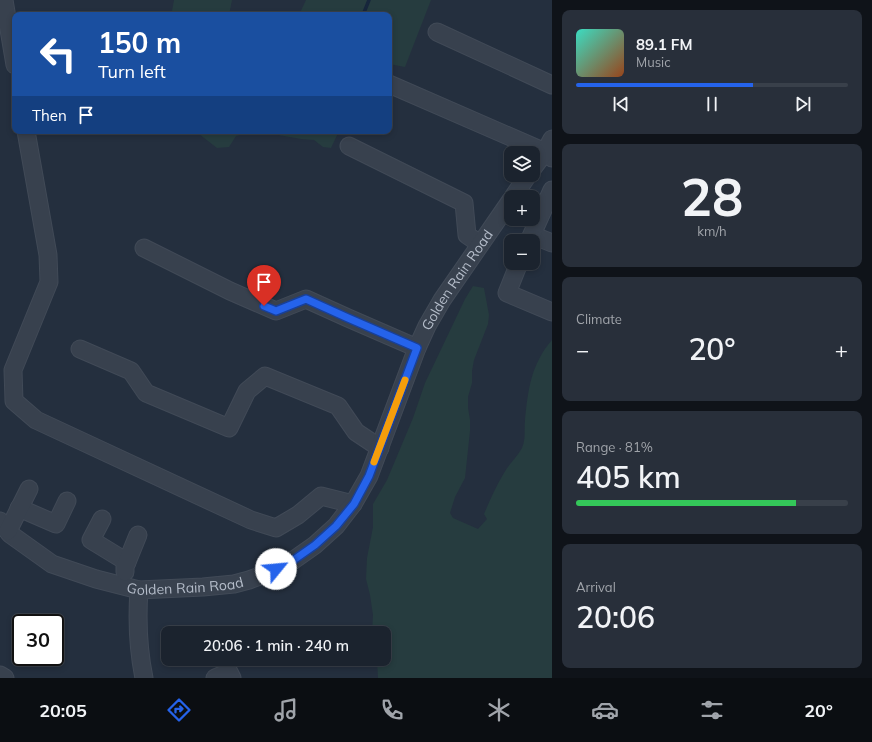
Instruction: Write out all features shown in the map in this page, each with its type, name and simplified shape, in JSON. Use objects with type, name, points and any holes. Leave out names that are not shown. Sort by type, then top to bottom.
[{"type":"street","points":[[4,0],[12,47]]},
{"type":"street","points":[[438,32],[552,85]]},
{"type":"street","points":[[392,85],[550,150],[540,161]]},
{"type":"street","points":[[27,134],[48,255],[49,282],[13,370],[14,401],[36,420],[250,520],[276,528],[298,515],[321,496],[354,504]]},
{"type":"street","points":[[349,146],[464,203],[467,235],[480,244]]},
{"type":"street","points":[[532,234],[552,190]]},
{"type":"street","name":"Golden Rain Road","points":[[4,526],[10,534],[52,564],[133,588],[203,587],[234,584],[249,580],[288,564],[315,545],[336,526],[354,504],[369,476],[417,348],[427,326],[442,300],[504,210]]},
{"type":"street","points":[[540,241],[552,244]]},
{"type":"street","points":[[144,248],[230,291],[276,311],[306,299],[417,348]]},
{"type":"street","points":[[517,270],[507,293],[552,312]]},
{"type":"street","points":[[80,349],[131,371],[146,392],[229,428],[247,391],[265,376],[338,406],[356,432],[380,448]]},
{"type":"street","points":[[4,526],[19,508],[29,488]]},
{"type":"street","points":[[19,508],[56,524],[67,501]]},
{"type":"street","points":[[102,519],[91,540],[127,562]]},
{"type":"street","points":[[138,535],[125,567],[133,588],[137,608],[138,643],[144,678]]},
{"type":"street","points":[[215,678],[230,672],[232,678]]},
{"type":"street","points":[[0,675],[5,678]]},
{"type":"green space","points":[[174,0],[232,0],[230,12],[172,11]]},
{"type":"green space","points":[[306,0],[431,0],[405,67],[392,65],[392,12],[300,12]]},
{"type":"green space","points":[[199,134],[244,134],[236,136],[229,147],[217,148]]},
{"type":"green space","points":[[273,134],[338,134],[331,148],[323,147],[314,140]]},
{"type":"green space","points":[[473,286],[484,288],[489,315],[488,324],[474,360],[472,371],[472,383],[468,397],[470,431],[465,478],[455,497],[450,513],[453,518],[478,529],[487,519],[484,514],[496,488],[506,470],[522,448],[529,388],[539,358],[552,340],[552,678],[378,678],[377,666],[391,666],[391,626],[372,626],[373,615],[366,579],[367,558],[373,527],[373,504],[387,480],[413,418],[425,383],[465,299]]},
{"type":"waterway","points":[[364,12],[369,0]]},
{"type":"slow traffic","points":[[374,462],[405,380]]},
{"type":"route","points":[[264,306],[276,311],[306,299],[417,348],[369,476],[354,504],[336,526],[315,545],[288,564],[276,569]]}]
